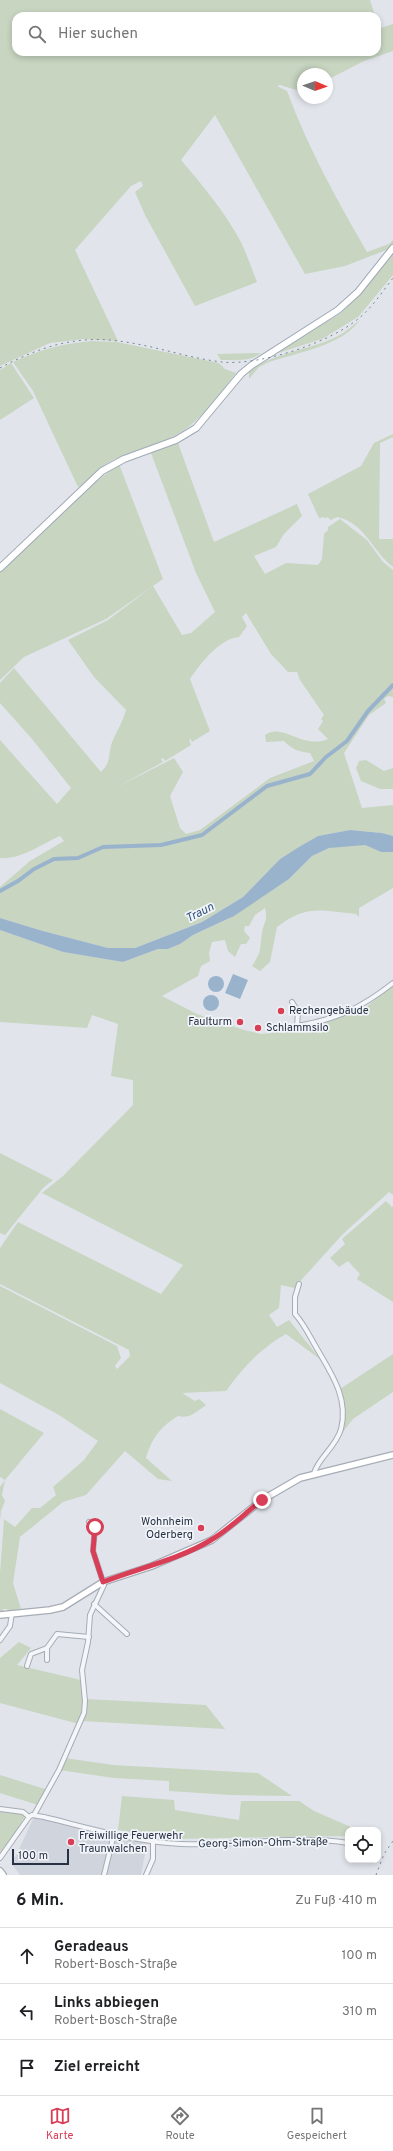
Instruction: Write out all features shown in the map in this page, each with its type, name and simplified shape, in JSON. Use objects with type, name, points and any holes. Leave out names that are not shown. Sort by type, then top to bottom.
[{"type":"main road","points":[[0,568],[106,469],[124,459],[176,440],[196,428],[241,374],[252,365],[338,310],[358,292],[393,248]]},
{"type":"main road","points":[[0,1615],[59,1608],[75,1601],[103,1582],[152,1566],[207,1542],[279,1488],[314,1473],[393,1455]]},
{"type":"main road","points":[[0,1871],[4,1875]]},
{"type":"street","points":[[292,1002],[298,1012],[298,1026],[315,1023],[360,1007],[393,983]]},
{"type":"street","points":[[299,1284],[295,1297],[295,1314],[305,1325],[336,1382],[343,1404],[340,1430],[329,1451],[316,1466],[314,1473]]},
{"type":"street","points":[[0,1858],[29,1817],[34,1815],[59,1770],[81,1722],[85,1705],[82,1680],[83,1662],[89,1637],[90,1615],[94,1604],[103,1589],[103,1582],[93,1551],[95,1527],[89,1522]]},
{"type":"street","points":[[94,1604],[127,1634]]},
{"type":"street","points":[[0,1640],[10,1626],[12,1613]]},
{"type":"street","points":[[48,1660],[46,1648],[54,1635],[59,1633],[89,1637]]},
{"type":"street","points":[[27,1666],[33,1652],[46,1648]]},
{"type":"street","points":[[0,1809],[22,1812],[29,1817]]},
{"type":"street","name":"Georg-Simon-Ohm-Straße","points":[[34,1815],[153,1842],[203,1844],[316,1840],[345,1842]]},
{"type":"street","points":[[104,1875],[114,1834]]},
{"type":"street","points":[[146,1875],[153,1859],[153,1842]]},
{"type":"shaded area","points":[[34,1817],[147,1843],[141,1875],[20,1875],[12,1864]]},
{"type":"green space","points":[[0,0],[370,0],[374,12],[12,12],[12,56],[378,56],[364,61],[333,77],[333,68],[297,68],[297,90],[280,85],[277,86],[287,91],[304,133],[334,193],[367,252],[389,244],[393,240],[393,244],[389,249],[345,266],[305,274],[215,115],[181,160],[213,200],[235,231],[257,282],[195,306],[145,215],[135,192],[143,186],[141,181],[131,186],[75,250],[118,341],[84,339],[50,343],[0,366]]},
{"type":"green space","points":[[393,24],[393,51],[381,55],[381,28]]},
{"type":"green space","points":[[393,253],[393,275],[358,317],[322,339],[272,355],[341,313],[360,294]]},
{"type":"green space","points":[[360,320],[352,329],[331,342],[269,362],[259,367],[249,379],[249,372],[259,365],[281,355],[327,341],[341,334]]},
{"type":"green space","points":[[93,341],[117,342],[219,363],[225,369],[236,373],[201,416],[184,430],[166,440],[109,462],[78,487],[33,391],[13,362],[52,348],[72,343]]},
{"type":"green space","points":[[261,353],[252,358],[236,360],[221,360],[217,354]]},
{"type":"green space","points":[[11,363],[34,398],[0,420],[0,370]]},
{"type":"green space","points":[[393,434],[393,437],[380,443],[379,539],[393,539],[393,567],[354,525],[337,517],[331,520],[327,517],[325,519],[324,517],[319,518],[308,494],[361,466],[374,443]]},
{"type":"green space","points":[[178,443],[214,542],[297,504],[302,516],[284,534],[276,547],[254,556],[265,574],[286,563],[318,565],[322,559],[324,534],[328,530],[328,527],[340,519],[367,540],[383,562],[393,570],[393,697],[388,696],[384,699],[386,703],[369,715],[344,753],[362,808],[393,805],[393,836],[382,833],[350,830],[318,836],[280,859],[243,897],[202,922],[135,948],[108,948],[0,918],[0,887],[30,861],[64,841],[60,836],[31,851],[15,857],[0,858],[0,740],[57,804],[71,788],[32,739],[0,703],[0,683],[14,668],[101,772],[107,764],[111,745],[126,710],[94,677],[68,640],[108,620],[153,586],[182,635],[191,633],[215,612],[196,573],[151,453]],"holes":[[[246,613],[271,654],[288,672],[297,672],[300,680],[324,715],[321,719],[323,721],[318,729],[328,739],[310,741],[286,733],[272,732],[265,735],[266,742],[284,741],[296,750],[310,753],[314,761],[270,778],[200,830],[186,834],[180,828],[170,796],[183,772],[174,758],[115,788],[163,762],[161,759],[163,758],[165,761],[191,745],[189,740],[191,739],[192,742],[210,731],[190,679],[211,653],[225,642],[232,638],[239,637],[247,626],[242,617]]]},
{"type":"green space","points":[[119,464],[163,579],[106,619],[24,657],[0,680],[0,572],[83,492]]},
{"type":"green space","points":[[366,760],[384,771],[393,768],[393,789],[380,789],[361,781],[356,768],[359,761]]},
{"type":"green space","points":[[344,845],[365,845],[381,852],[393,852],[393,888],[359,908],[359,917],[356,914],[315,911],[297,915],[288,920],[277,927],[270,962],[260,971],[252,966],[260,950],[262,933],[266,919],[265,908],[255,915],[249,926],[245,926],[244,931],[250,938],[246,944],[241,944],[235,957],[228,951],[225,940],[212,942],[209,953],[210,961],[201,966],[198,976],[162,996],[197,1014],[244,1030],[261,1034],[301,1030],[365,1008],[393,985],[393,1195],[389,1192],[342,1235],[294,1288],[281,1285],[279,1308],[269,1315],[277,1327],[289,1320],[321,1360],[286,1334],[268,1345],[253,1359],[226,1391],[182,1393],[195,1401],[199,1399],[206,1405],[189,1416],[178,1416],[166,1424],[154,1439],[146,1458],[172,1481],[158,1479],[125,1451],[86,1495],[63,1502],[20,1537],[13,1583],[21,1609],[8,1611],[7,1609],[3,1609],[3,1612],[0,1612],[0,1573],[4,1519],[15,1527],[32,1508],[40,1508],[56,1495],[53,1487],[84,1460],[98,1441],[59,1415],[0,1383],[0,1286],[117,1346],[121,1358],[115,1366],[117,1369],[130,1356],[129,1350],[0,1284],[0,1248],[18,1222],[161,1294],[183,1265],[42,1193],[63,1176],[133,1105],[133,1080],[111,1076],[118,1024],[92,1015],[87,1028],[0,1022],[0,930],[63,952],[123,962],[158,949],[168,949],[180,944],[193,935],[226,920],[289,879],[312,856],[329,848]]},
{"type":"green space","points":[[0,1153],[53,1180],[43,1188],[5,1235],[0,1233]]},
{"type":"green space","points":[[386,1201],[392,1207],[393,1206],[393,1302],[357,1279],[360,1274],[348,1261],[339,1267],[330,1258],[345,1244],[342,1239]]},
{"type":"green space","points":[[393,1354],[393,1392],[353,1419],[338,1438],[343,1414],[342,1395],[340,1389]]},
{"type":"green space","points":[[0,1409],[44,1433],[5,1480],[0,1477]]},
{"type":"green space","points":[[5,1480],[2,1495],[5,1501],[1,1511],[0,1521],[0,1487]]},
{"type":"green space","points":[[19,1642],[31,1648],[17,1665],[81,1680],[85,1699],[206,1705],[225,1729],[81,1721],[79,1724],[0,1703],[0,1658]]},
{"type":"green space","points":[[65,1758],[113,1765],[258,1773],[292,1796],[230,1795],[169,1791],[169,1781],[114,1778],[59,1770]]},
{"type":"green space","points":[[0,1775],[48,1790],[38,1805],[0,1793]]},
{"type":"green space","points":[[122,1796],[174,1800],[175,1810],[239,1820],[241,1801],[299,1801],[314,1811],[351,1827],[345,1827],[345,1836],[174,1839],[118,1830]]},
{"type":"green space","points":[[0,1811],[22,1814],[25,1816],[12,1838],[0,1852]]},
{"type":"water","points":[[350,830],[382,833],[393,836],[393,852],[381,852],[365,845],[329,848],[312,856],[289,879],[234,916],[193,935],[180,944],[168,949],[158,949],[123,962],[63,952],[0,930],[0,918],[108,948],[135,948],[202,922],[243,897],[280,859],[318,836]]},
{"type":"water","points":[[233,974],[248,980],[240,999],[225,993]]},
{"type":"water","points":[[213,976],[219,976],[224,981],[222,990],[219,992],[213,992],[208,987],[208,981]]},
{"type":"water","points":[[208,995],[214,995],[219,1000],[217,1009],[214,1011],[208,1011],[203,1006],[203,1000]]},
{"type":"waterway","points":[[0,891],[18,881],[34,869],[54,859],[78,858],[103,847],[161,845],[202,835],[267,786],[310,774],[326,757],[347,741],[368,711],[393,685]]},
{"type":"railway","points":[[0,368],[28,354],[42,349],[87,340],[118,341],[144,345],[196,358],[222,362],[255,360],[274,356],[312,344],[345,328],[368,310],[393,278]]},
{"type":"railway","points":[[376,1875],[384,1854],[393,1841]]},
{"type":"place","name":"Rechengebäude","points":[[281,1011]]},
{"type":"place","name":"Faulturm","points":[[240,1022]]},
{"type":"place","name":"Schlammsilo","points":[[258,1028]]},
{"type":"place","name":"Wohnheim Oderberg","points":[[201,1528]]},
{"type":"place","name":"Freiwillige Feuerwehr Traunwalchen","points":[[71,1842]]},
{"type":"route","points":[[95,1527],[93,1551],[103,1582],[152,1566],[212,1540],[262,1500]]},
{"type":"water label","name":"Traun","points":[[200,913]]}]
